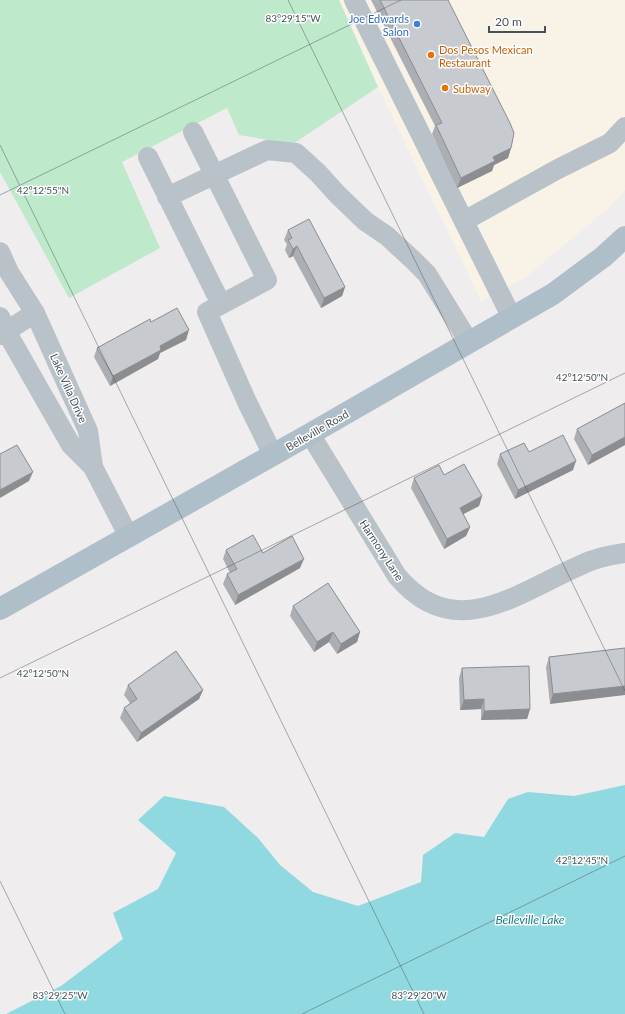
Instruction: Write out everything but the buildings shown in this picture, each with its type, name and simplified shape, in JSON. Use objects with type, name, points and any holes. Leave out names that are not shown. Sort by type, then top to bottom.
[{"type":"main road","name":"Belleville Road","points":[[0,609],[310,434],[553,294],[603,257],[625,237]]},
{"type":"street","points":[[354,0],[512,318]]},
{"type":"street","points":[[464,221],[558,169],[610,143],[625,127]]},
{"type":"street","points":[[193,132],[267,280],[207,312],[247,402],[273,455]]},
{"type":"street","points":[[167,197],[267,150],[296,153],[365,221],[387,236],[427,274],[469,342]]},
{"type":"street","points":[[148,157],[221,304]]},
{"type":"street","name":"Lake Villa Drive","points":[[0,252],[9,272],[35,313],[88,431],[93,467]]},
{"type":"street","name":"Lake Villa Drive","points":[[35,313],[2,327],[71,446],[93,467],[129,536]]},
{"type":"street","name":"Harmony Lane","points":[[310,434],[397,576],[405,586],[415,594],[438,606],[451,610],[477,610],[498,604],[582,564],[607,556],[625,553]]},
{"type":"shaded area","points":[[339,0],[625,0],[625,190],[613,204],[526,277],[481,301],[378,87]]},
{"type":"green space","points":[[0,0],[339,0],[378,87],[293,144],[239,135],[227,108],[122,162],[160,248],[69,298],[0,172]]},
{"type":"water","name":"Belleville Lake","points":[[625,785],[625,1014],[6,1014],[61,986],[123,939],[113,913],[158,889],[176,853],[138,820],[164,796],[224,807],[258,838],[280,865],[313,892],[358,906],[421,882],[423,855],[455,833],[484,837],[508,799],[528,792],[574,796]]},
{"type":"place","name":"Joe Edwards Salon","points":[[417,24]]},
{"type":"place","name":"Dos Pesos Mexican Restaurant","points":[[431,55]]},
{"type":"place","name":"Subway","points":[[445,88]]}]
